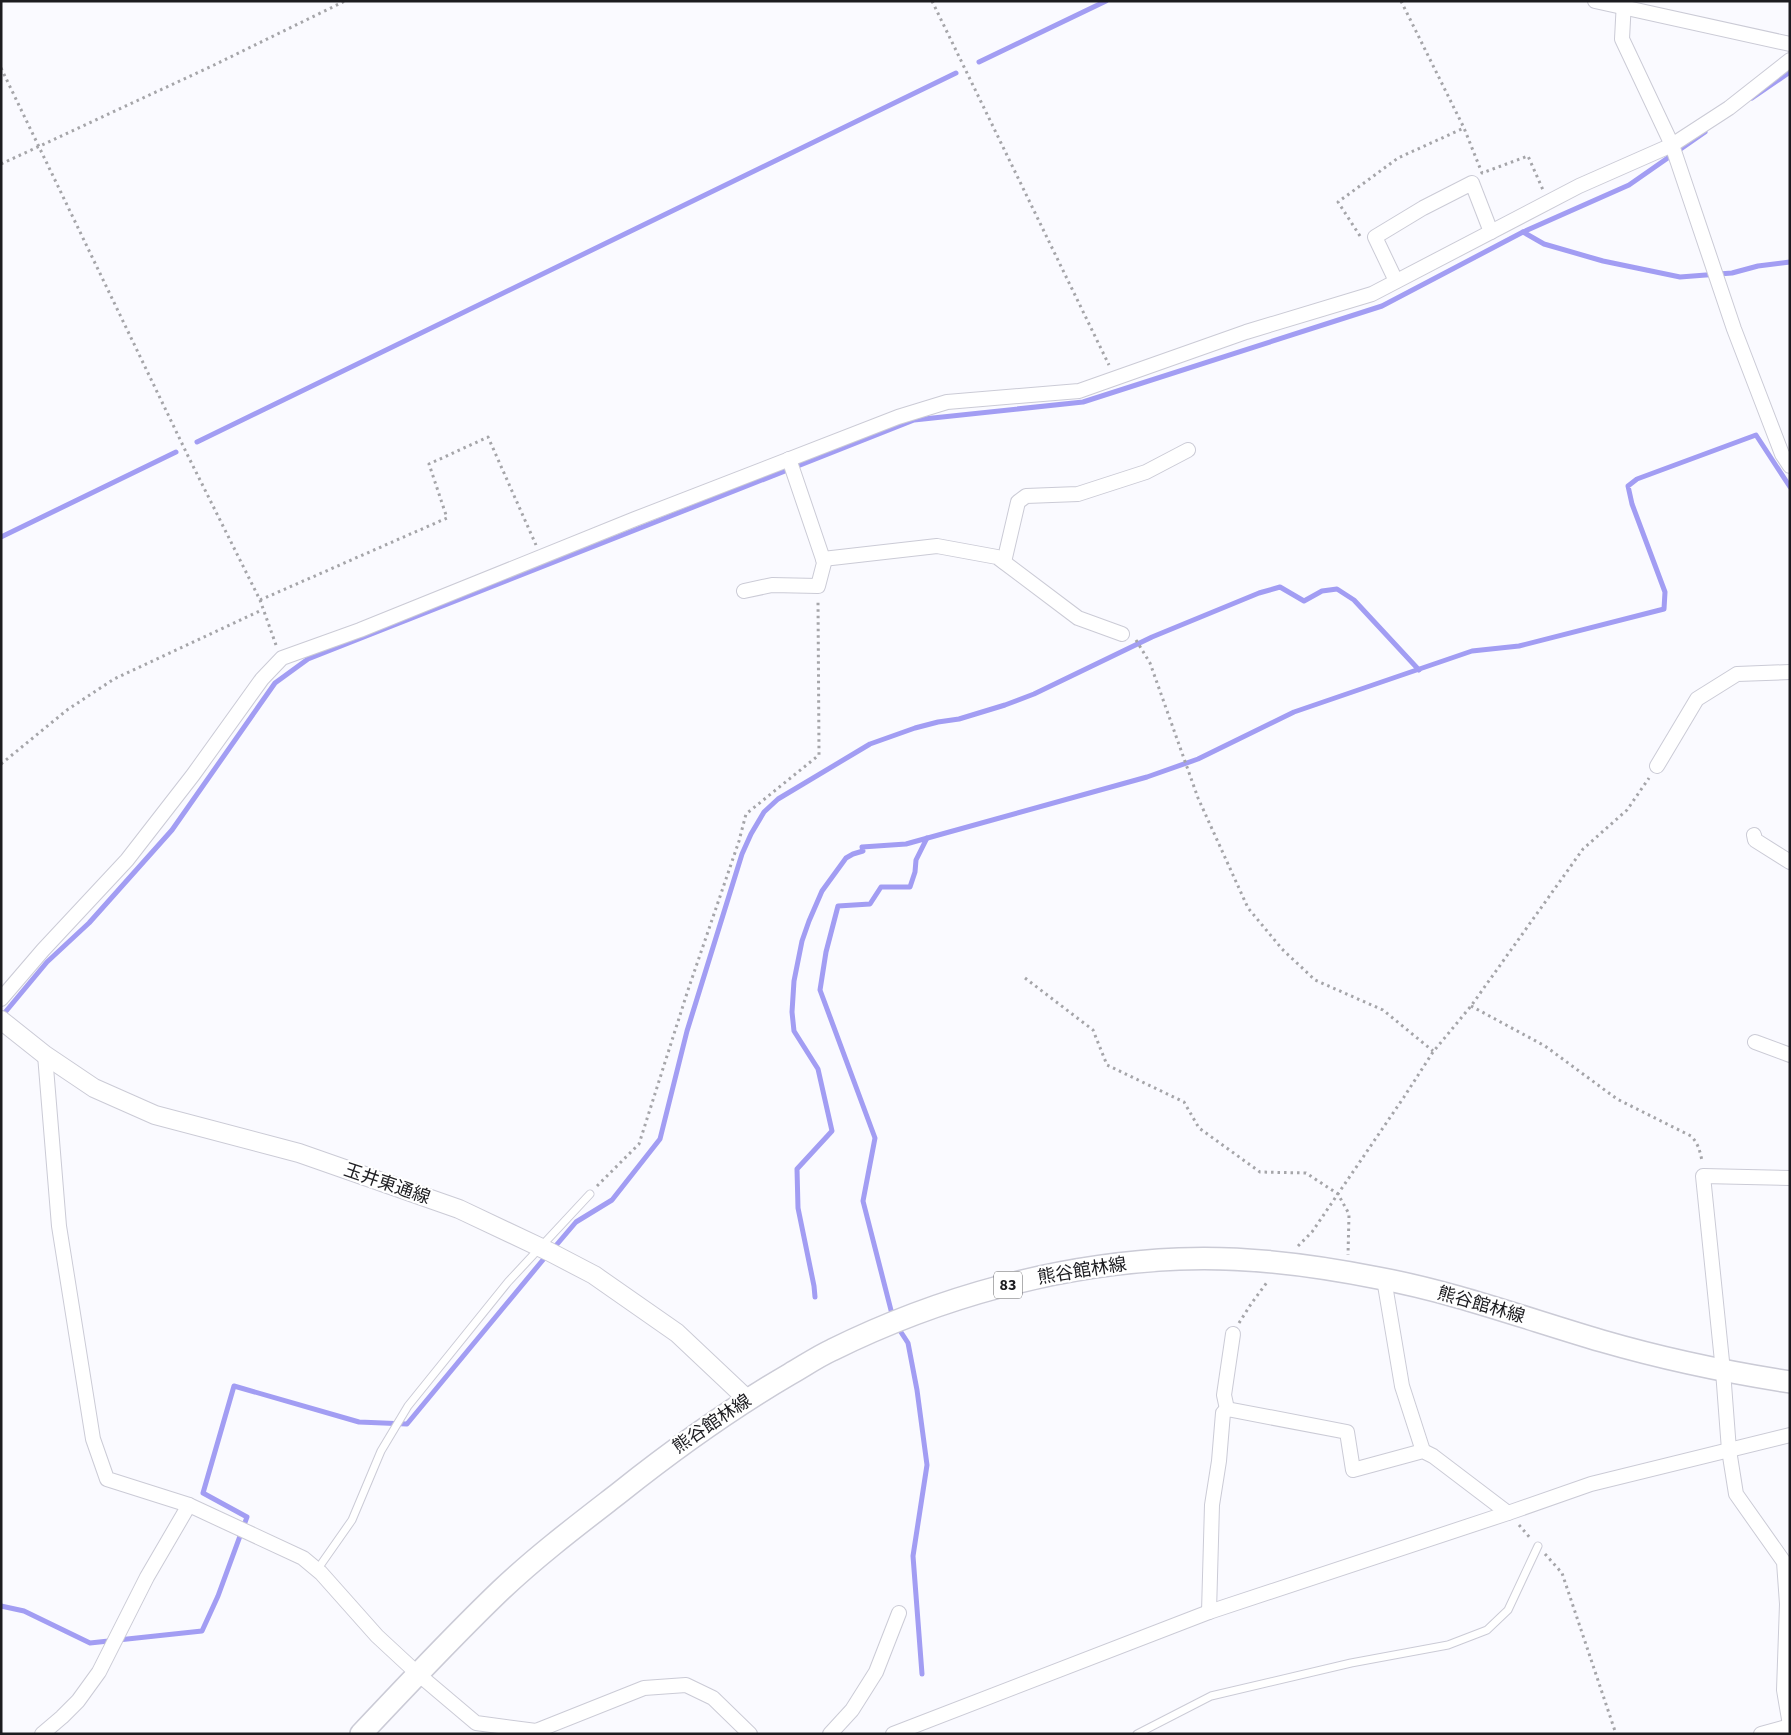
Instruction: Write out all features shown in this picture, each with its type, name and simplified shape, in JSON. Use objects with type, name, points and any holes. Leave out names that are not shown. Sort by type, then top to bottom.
[{"type":"main road","name":"熊谷館林線","points":[[361,1734],[504,1588],[588,1516],[663,1457],[747,1399],[830,1351],[895,1322],[970,1295],[1046,1276],[1112,1264],[1179,1259],[1224,1259],[1282,1263],[1384,1279],[1453,1295],[1603,1341],[1723,1371],[1790,1382]]},
{"type":"street","points":[[1595,1],[1624,4],[1790,44]]},
{"type":"street","points":[[1624,4],[1622,39],[1672,146],[1734,329],[1782,454],[1790,466]]},
{"type":"street","points":[[1,999],[43,950],[128,860],[193,775],[262,679],[282,658],[360,630],[898,417],[947,402],[1079,391],[1246,332],[1372,294],[1579,186],[1672,146],[1729,108],[1790,60]]},
{"type":"street","points":[[1396,281],[1375,237],[1423,208],[1472,183],[1491,232]]},
{"type":"street","points":[[1004,562],[1018,502],[1026,496],[1078,494],[1146,472],[1188,450]]},
{"type":"street","points":[[744,591],[772,584],[818,586],[824,563],[790,460]]},
{"type":"street","points":[[823,559],[937,546],[997,557],[1078,618],[1122,634]]},
{"type":"street","points":[[1657,766],[1697,700],[1737,674],[1790,672]]},
{"type":"street","points":[[1754,835],[1755,840],[1790,862]]},
{"type":"street","name":"玉井東通線","points":[[2,1021],[45,1055],[94,1088],[155,1115],[299,1153],[459,1209],[594,1275],[677,1333],[747,1399]]},
{"type":"street","points":[[1755,1042],[1790,1055]]},
{"type":"street","points":[[45,1055],[59,1226],[93,1439],[107,1478],[190,1504],[303,1558],[317,1570],[377,1636],[476,1723],[536,1731],[644,1688],[686,1685],[713,1698],[750,1734]]},
{"type":"street","points":[[1762,1734],[1790,1726],[1784,1690],[1787,1604],[1784,1562],[1736,1494],[1729,1450],[1703,1176],[1790,1178]]},
{"type":"street","points":[[1384,1279],[1402,1386],[1423,1452]]},
{"type":"street","points":[[1227,1409],[1224,1395],[1233,1334]]},
{"type":"street","points":[[1227,1409],[1346,1432],[1352,1470],[1423,1452],[1433,1456],[1508,1513]]},
{"type":"street","points":[[1210,1612],[1212,1505],[1219,1461],[1223,1413],[1227,1409]]},
{"type":"street","points":[[893,1734],[1210,1612],[1591,1484],[1790,1435]]},
{"type":"street","points":[[42,1734],[62,1718],[99,1672],[147,1578],[190,1504]]},
{"type":"street","points":[[830,1734],[852,1710],[876,1672],[899,1614]]},
{"type":"lane","points":[[317,1570],[352,1520],[381,1451],[408,1406],[508,1282],[590,1194]]},
{"type":"lane","points":[[1137,1734],[1211,1696],[1351,1663],[1448,1644],[1487,1630],[1508,1610],[1538,1546]]},
{"type":"path","points":[[1,164],[214,65],[345,1]]},
{"type":"path","points":[[932,1],[1115,378]]},
{"type":"path","points":[[1401,1],[1464,128],[1482,173],[1528,156],[1548,202]]},
{"type":"path","points":[[1,68],[188,456],[260,600],[262,610],[282,658]]},
{"type":"path","points":[[1365,244],[1338,202],[1398,158],[1464,128]]},
{"type":"path","points":[[260,600],[447,518],[429,464],[488,437],[541,557]]},
{"type":"path","points":[[590,1194],[639,1144],[688,990],[739,841],[746,814],[819,755],[818,586]]},
{"type":"path","points":[[1,764],[67,710],[114,679],[262,610]]},
{"type":"path","points":[[1122,634],[1135,638],[1150,663],[1198,798],[1248,908],[1282,949],[1315,980],[1383,1010],[1433,1052]]},
{"type":"path","points":[[1233,1334],[1250,1304],[1282,1263],[1312,1232],[1433,1052],[1471,1006],[1583,849],[1627,810],[1657,766]]},
{"type":"path","points":[[1025,978],[1094,1030],[1107,1065],[1184,1102],[1199,1128],[1260,1172],[1306,1173],[1338,1194],[1349,1214],[1348,1273]]},
{"type":"path","points":[[1471,1006],[1545,1046],[1617,1099],[1690,1136],[1696,1141],[1701,1152],[1703,1176]]},
{"type":"path","points":[[1508,1513],[1562,1573],[1616,1734]]},
{"type":"waterway","points":[[979,62],[1106,1]]},
{"type":"waterway","points":[[1752,98],[1790,72]]},
{"type":"waterway","points":[[197,442],[956,73]]},
{"type":"waterway","points":[[2,1016],[47,962],[89,923],[172,830],[275,683],[308,659],[914,420],[1083,402],[1382,306],[1523,232],[1629,185],[1705,132]]},
{"type":"waterway","points":[[1523,232],[1544,244],[1603,261],[1680,277],[1732,273],[1758,266],[1790,262]]},
{"type":"waterway","points":[[815,1297],[798,1208],[797,1169],[832,1131],[818,1069],[794,1031],[792,1012],[794,981],[802,941],[809,921],[822,891],[846,858],[863,851],[862,847],[906,844],[1147,777],[1198,759],[1294,712],[1472,651],[1519,646],[1664,609],[1665,592],[1632,504],[1628,486],[1637,479],[1756,435],[1790,487]]},
{"type":"waterway","points":[[1,537],[176,452]]},
{"type":"waterway","points":[[553,1249],[576,1222],[612,1200],[660,1139],[687,1031],[742,854],[764,812],[778,799],[870,744],[915,728],[959,719],[1034,694],[1152,637],[1259,593],[1280,587],[1304,601],[1322,591],[1337,589],[1354,600],[1419,670]]},
{"type":"waterway","points":[[893,1318],[863,1201],[875,1138],[820,990],[826,952],[838,906],[870,904],[881,887],[910,887],[915,872],[916,860],[927,838]]},
{"type":"waterway","points":[[1,1606],[24,1611],[90,1643],[202,1631],[218,1596],[247,1517],[203,1493],[234,1386],[359,1422],[407,1424],[547,1255]]},
{"type":"waterway","points":[[897,1326],[908,1343],[917,1390],[927,1465],[913,1556],[922,1674]]}]
